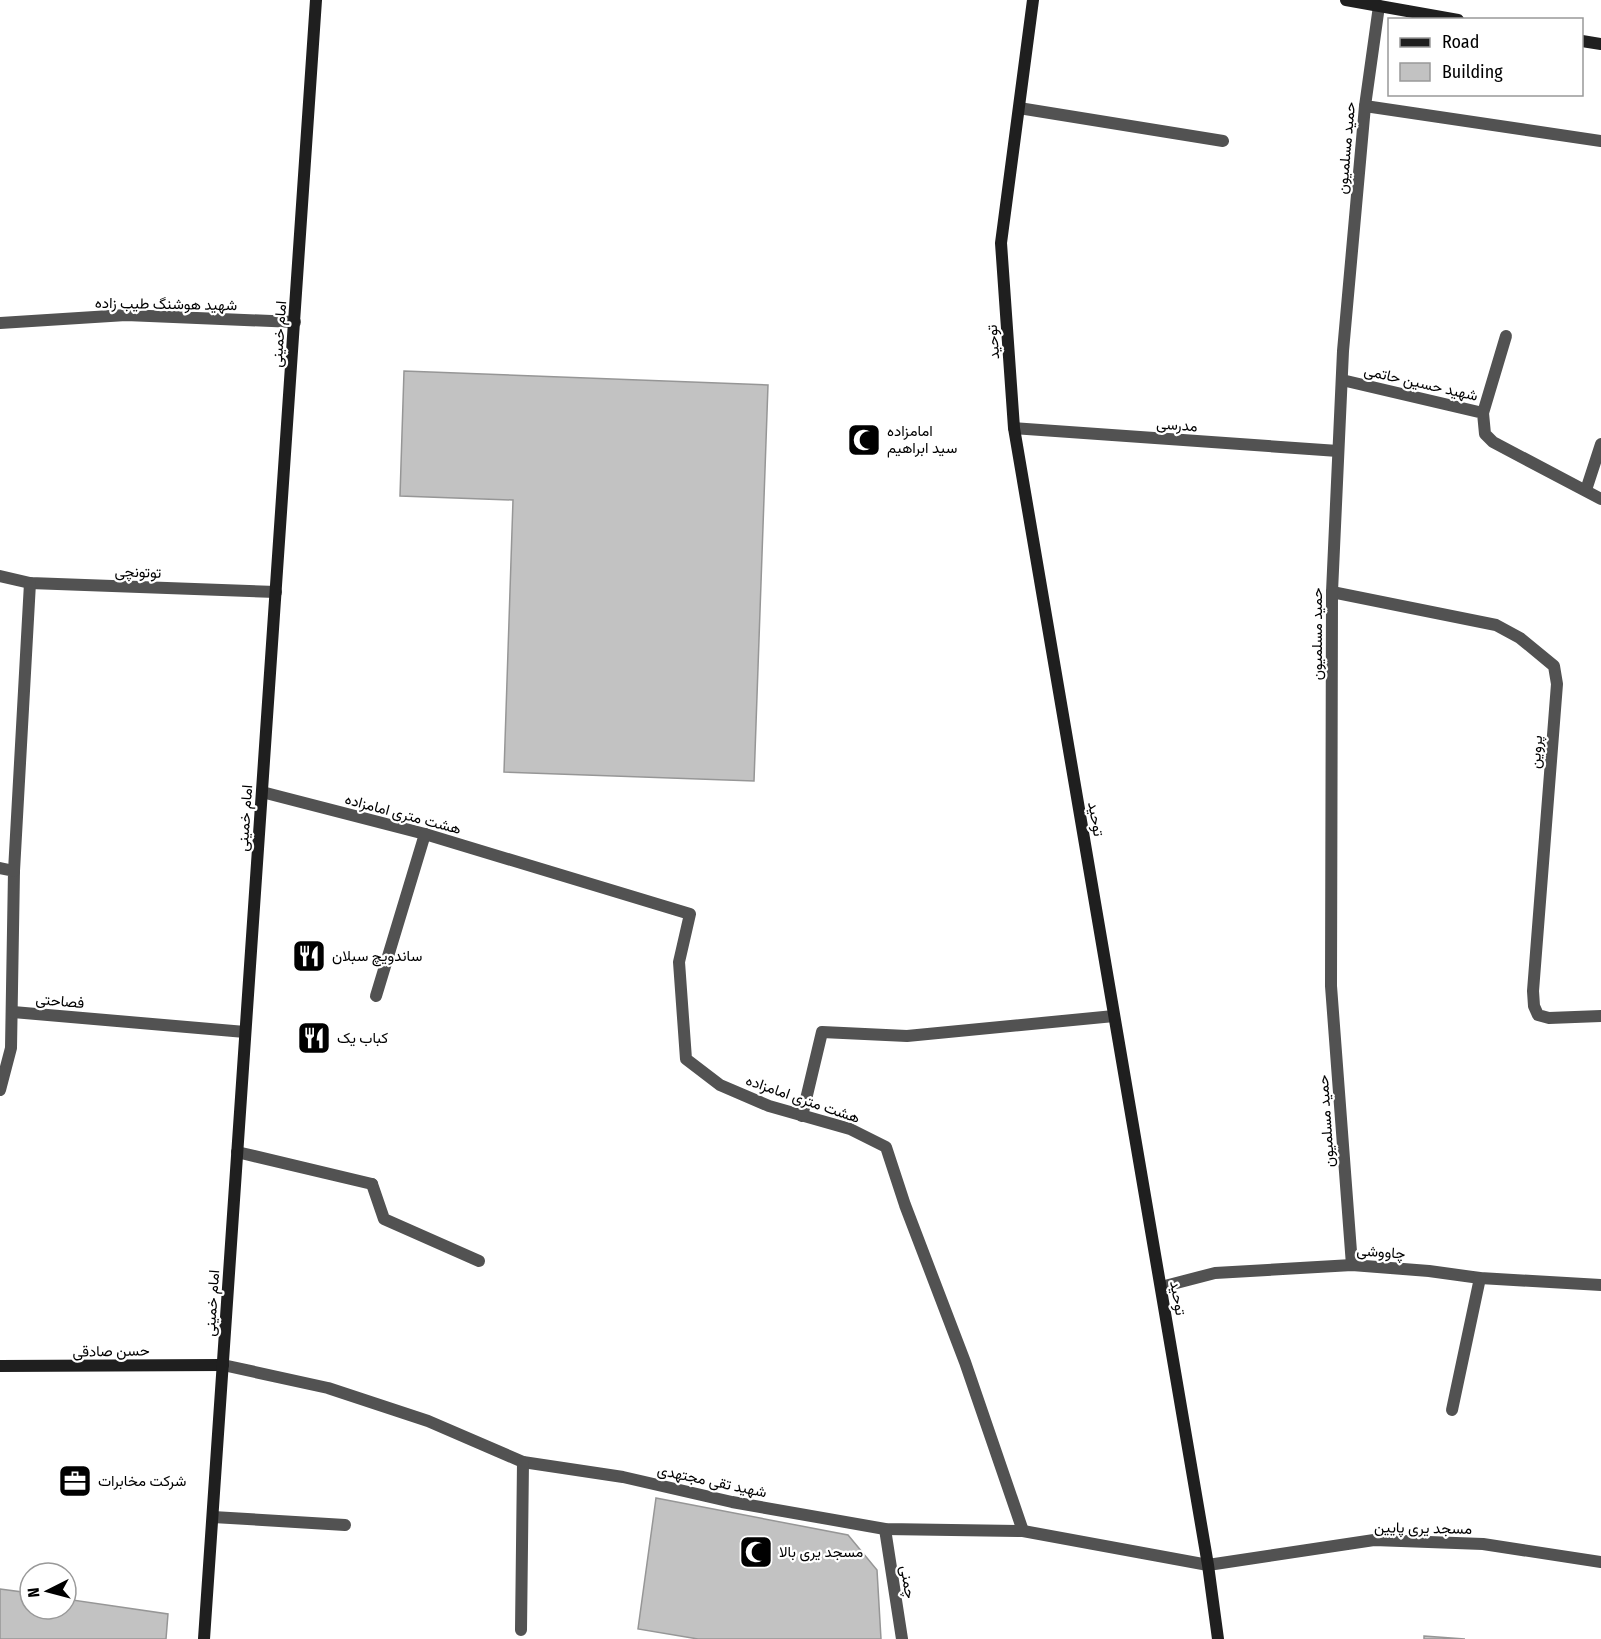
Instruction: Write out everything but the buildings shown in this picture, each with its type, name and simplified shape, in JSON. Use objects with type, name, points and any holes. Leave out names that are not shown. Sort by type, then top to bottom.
[{"type":"main road","name":"امام خمینی","points":[[204,1639],[316,0]]},
{"type":"main road","name":"توحید","points":[[1033,0],[1001,243],[1014,428],[1208,1565],[1218,1639]]},
{"type":"main road","points":[[1346,0],[1447,18]]},
{"type":"main road","points":[[1583,41],[1601,44]]},
{"type":"main road","name":"حسن صادقی","points":[[0,1366],[223,1365]]},
{"type":"street","name":"حمید مسلمیون","points":[[1352,1265],[1331,986],[1332,592],[1342,380],[1365,106],[1380,6]]},
{"type":"street","points":[[1365,106],[1601,141]]},
{"type":"street","points":[[1019,108],[1223,141]]},
{"type":"street","name":"شهید هوشنگ طیب زاده","points":[[0,322],[126,315],[295,322]]},
{"type":"street","points":[[1483,413],[1506,336]]},
{"type":"street","name":"شهید حسین حاتمی","points":[[1342,380],[1483,413],[1485,434],[1493,442],[1601,499]]},
{"type":"street","name":"مدرسی","points":[[1014,428],[1338,451]]},
{"type":"street","points":[[1586,490],[1601,444]]},
{"type":"street","name":"توتونچی","points":[[0,576],[30,583],[276,592]]},
{"type":"street","name":"فصاحتی","points":[[30,583],[14,871],[13,1012],[245,1032]]},
{"type":"street","name":"پروین","points":[[1332,592],[1496,625],[1520,638],[1554,666],[1557,684],[1533,991],[1534,1006],[1538,1015],[1549,1018],[1601,1016]]},
{"type":"street","name":"هشت متری امامزاده","points":[[262,792],[425,834],[690,914],[679,962],[686,1059],[720,1085],[769,1106],[850,1130],[886,1147],[904,1205],[961,1352],[1023,1531]]},
{"type":"street","points":[[376,996],[425,834]]},
{"type":"street","points":[[0,868],[14,871]]},
{"type":"street","points":[[0,1090],[11,1048],[13,1012]]},
{"type":"street","points":[[802,1116],[822,1032],[907,1036],[1114,1016]]},
{"type":"street","points":[[237,1152],[372,1184],[384,1219],[479,1261]]},
{"type":"street","name":"چاووشی","points":[[1161,1287],[1215,1273],[1352,1265],[1429,1271],[1480,1278],[1601,1286]]},
{"type":"street","points":[[1452,1410],[1480,1278]]},
{"type":"street","name":"شهید تقی مجتهدی","points":[[223,1365],[328,1388],[428,1420],[523,1462],[623,1477],[732,1502],[885,1529],[1023,1531],[1208,1565]]},
{"type":"street","points":[[521,1630],[523,1462]]},
{"type":"street","points":[[213,1517],[345,1525]]},
{"type":"street","name":"چمنی","points":[[885,1529],[902,1639]]},
{"type":"street","name":"مسجد یری پایین","points":[[1208,1565],[1374,1540],[1483,1544],[1601,1562]]},
{"type":"place","name":"امامزاده سید ابراهیم","points":[[864,440]]},
{"type":"place","name":"ساندویچ سبلان","points":[[309,956]]},
{"type":"place","name":"کباب یک","points":[[314,1038]]},
{"type":"place","name":"شرکت مخابرات","points":[[75,1481]]},
{"type":"place","name":"مسجد یری بالا","points":[[756,1552]]}]
